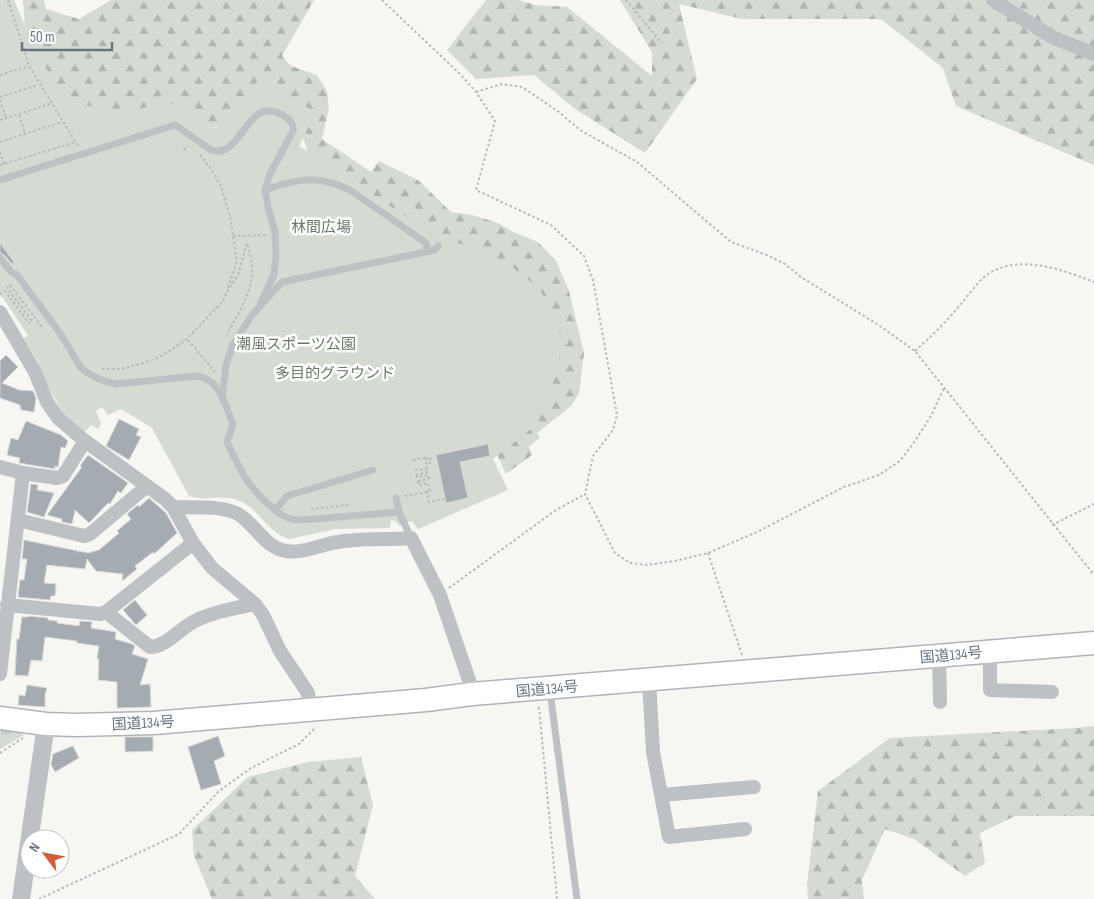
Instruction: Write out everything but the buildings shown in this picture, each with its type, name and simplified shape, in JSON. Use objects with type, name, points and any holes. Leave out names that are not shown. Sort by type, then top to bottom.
[{"type":"highway","name":"国道134号","points":[[0,718],[77,726],[154,723],[426,700],[472,694],[748,673],[1094,643]]},
{"type":"street","points":[[993,0],[1052,37],[1094,54]]},
{"type":"street","points":[[0,312],[35,372],[47,402],[58,418],[85,441],[165,499],[173,507],[193,544],[219,575],[255,604],[263,615],[280,651],[317,709]]},
{"type":"street","points":[[0,467],[23,473],[58,478],[63,476],[85,441]]},
{"type":"street","points":[[0,674],[7,605],[5,580],[18,520],[23,473]]},
{"type":"street","points":[[18,520],[84,536],[90,534],[147,486]]},
{"type":"street","points":[[173,507],[209,508],[238,514],[269,543],[285,551],[295,551],[350,540],[411,538],[440,595],[472,689],[472,694]]},
{"type":"street","points":[[7,605],[100,614],[106,612],[193,544]]},
{"type":"street","points":[[106,612],[150,647],[160,647],[181,629],[197,619],[255,604]]},
{"type":"street","points":[[990,652],[990,690],[1052,692]]},
{"type":"street","points":[[939,656],[940,702]]},
{"type":"street","points":[[649,680],[653,752],[669,837],[745,828]]},
{"type":"street","points":[[21,899],[46,724]]},
{"type":"street","points":[[661,794],[754,787]]},
{"type":"lane","points":[[0,180],[175,125],[211,150],[223,151],[232,145],[249,122],[257,115],[267,111],[287,118],[292,122],[293,132],[270,174],[265,190],[275,232],[276,256],[274,274],[260,306]]},
{"type":"lane","points":[[265,190],[293,180],[322,180],[339,185],[350,190],[426,243],[426,251]]},
{"type":"lane","points":[[221,395],[226,365],[233,345],[252,315],[282,282],[435,250],[438,246]]},
{"type":"lane","points":[[0,258],[11,272],[17,275],[62,336],[84,371],[116,384],[200,377],[215,384],[233,424],[226,442],[251,488],[282,516],[293,520],[399,512]]},
{"type":"lane","points":[[275,510],[287,496],[373,470]]},
{"type":"lane","points":[[396,498],[399,512],[411,538]]},
{"type":"lane","points":[[544,689],[577,899]]},
{"type":"path","points":[[8,0],[29,66],[84,155]]},
{"type":"path","points":[[382,0],[461,75],[476,92],[495,121],[476,190],[551,225],[584,256],[593,280],[617,415],[613,430],[593,456],[585,494],[615,553],[630,563],[647,564],[675,561],[708,553],[757,532],[844,487],[879,476],[900,461],[931,416],[944,388]]},
{"type":"path","points":[[626,0],[662,42]]},
{"type":"path","points":[[0,75],[29,66]]},
{"type":"path","points":[[6,118],[0,98],[39,84]]},
{"type":"path","points":[[476,92],[502,84],[522,87],[559,112],[580,130],[636,162],[731,242],[767,255],[785,264],[801,277],[877,324],[915,351],[1094,576]]},
{"type":"path","points":[[0,120],[51,104]]},
{"type":"path","points":[[18,114],[25,134]]},
{"type":"path","points":[[0,142],[63,122]]},
{"type":"path","points":[[0,165],[76,142]]},
{"type":"path","points":[[184,150],[191,146]]},
{"type":"path","points":[[80,367],[121,369],[163,355],[187,339],[223,301],[237,261],[230,216],[222,191],[209,166],[197,151]]},
{"type":"path","points":[[0,152],[4,164]]},
{"type":"path","points":[[233,236],[273,234]]},
{"type":"path","points":[[226,337],[251,285],[253,276],[247,236]]},
{"type":"path","points":[[228,290],[238,275],[248,243]]},
{"type":"path","points":[[915,351],[939,330],[988,273],[1007,264],[1026,264],[1048,268],[1094,282]]},
{"type":"path","points":[[0,294],[5,291],[29,323],[32,321],[7,288],[10,286],[42,327],[44,324]]},
{"type":"path","points":[[187,339],[220,378],[221,395]]},
{"type":"path","points":[[425,457],[427,457],[429,463],[431,462],[430,455]]},
{"type":"path","points":[[413,460],[425,457]]},
{"type":"path","points":[[396,498],[430,492],[428,483],[418,485],[418,481],[429,479],[428,475],[417,478],[416,475],[428,472],[425,457]]},
{"type":"path","points":[[415,470],[427,469]]},
{"type":"path","points":[[427,492],[429,502],[444,499]]},
{"type":"path","points":[[440,595],[556,510],[585,494]]},
{"type":"path","points":[[1052,524],[1094,504]]},
{"type":"path","points":[[309,509],[354,505]]},
{"type":"path","points":[[708,553],[748,673]]},
{"type":"path","points":[[544,689],[551,849],[557,899]]},
{"type":"path","points":[[39,899],[179,834],[219,791],[251,768],[299,744],[319,725],[317,709]]},
{"type":"green space","name":"潮風スポーツ公園","points":[[0,0],[14,0],[38,57],[68,99],[121,116],[165,100],[216,129],[261,78],[316,113],[299,146],[440,239],[462,244],[512,267],[540,289],[559,330],[559,370],[530,430],[493,459],[508,490],[418,529],[412,521],[399,526],[397,522],[391,520],[390,528],[335,529],[290,539],[276,533],[253,510],[240,501],[227,498],[195,498],[189,496],[152,428],[121,409],[108,415],[102,407],[96,411],[101,424],[98,429],[91,425],[85,432],[63,413],[47,385],[38,362],[23,338],[28,336],[0,296]]},
{"type":"green space","points":[[23,0],[44,0],[46,9],[79,19],[111,0],[314,0],[282,56],[291,66],[317,75],[327,91],[329,108],[322,139],[371,172],[379,161],[418,180],[451,212],[472,215],[498,223],[513,232],[538,242],[556,261],[569,291],[584,353],[579,393],[572,405],[537,433],[540,438],[529,447],[532,455],[506,474],[490,439],[460,255],[308,163],[306,146],[299,128],[220,127],[172,129],[59,107],[26,43]]},
{"type":"green space","points":[[486,0],[518,0],[536,5],[567,7],[652,76],[652,52],[620,0],[1094,0],[1094,165],[956,106],[943,68],[881,19],[742,19],[679,4],[697,79],[645,153],[575,109],[534,75],[476,79],[447,50]]},
{"type":"green space","points":[[1094,726],[1094,816],[1015,816],[980,833],[985,863],[965,876],[914,839],[885,829],[862,880],[864,899],[808,899],[807,885],[818,791],[890,738]]},
{"type":"green space","points":[[0,728],[16,730],[24,735],[0,749]]},
{"type":"green space","points":[[361,757],[373,805],[355,876],[375,899],[212,899],[194,856],[192,830],[248,777],[308,762]]},
{"type":"park label","name":"林間広場","points":[[321,227]]},
{"type":"park label","name":"多目的グラウンド","points":[[335,373]]}]
